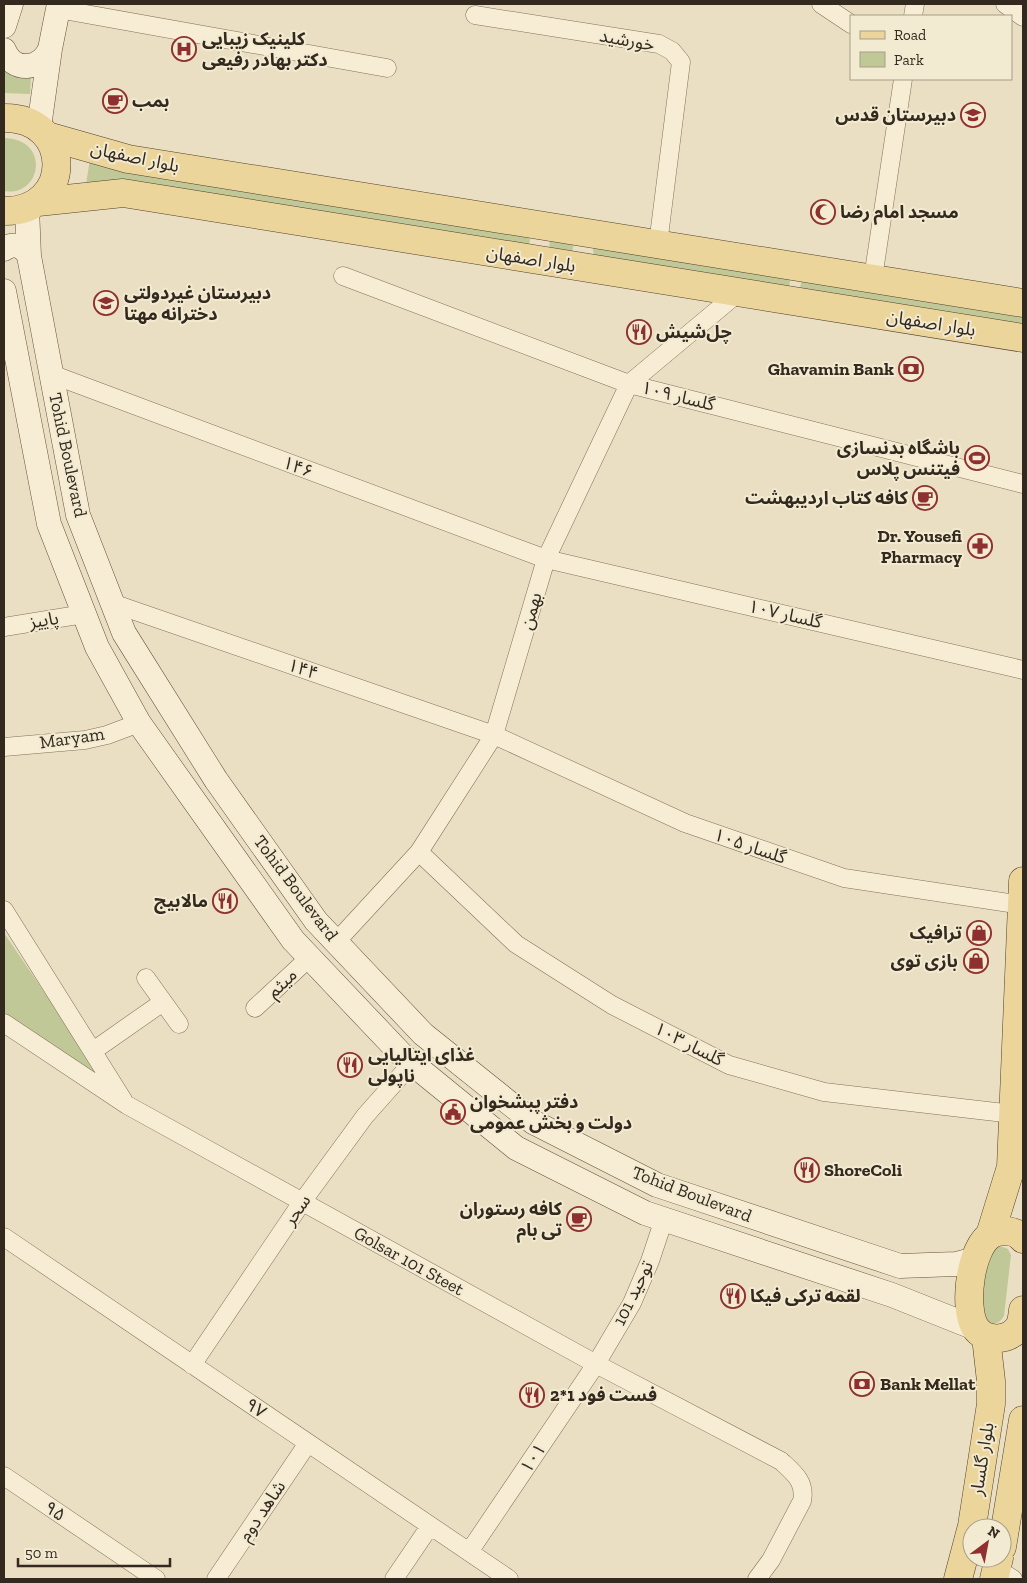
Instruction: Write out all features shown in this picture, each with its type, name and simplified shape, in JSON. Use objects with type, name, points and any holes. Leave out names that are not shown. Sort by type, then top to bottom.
[{"type":"main road","points":[[4,26],[11,4]]},
{"type":"main road","points":[[23,207],[47,194],[53,183],[56,171],[54,147],[43,132],[50,49],[58,6]]},
{"type":"main road","points":[[4,50],[9,59],[14,63],[29,66],[42,61],[50,49]]},
{"type":"main road","name":"بلوار اصفهان","points":[[4,118],[22,119],[43,132],[128,159],[1023,303]]},
{"type":"main road","name":"بلوار اصفهان","points":[[23,207],[123,193],[1023,338]]},
{"type":"main road","name":"Tohid Boulevard","points":[[23,207],[29,256],[78,515],[124,633],[216,780],[316,921],[423,1034],[533,1122],[657,1185],[900,1266],[956,1264],[976,1259]]},
{"type":"main road","points":[[559,263],[566,263],[572,260],[578,249],[578,242],[575,236],[570,231],[564,229]]},
{"type":"main road","points":[[4,249],[12,245],[17,246],[27,251],[29,256]]},
{"type":"main road","name":"Tohid Boulevard","points":[[4,291],[49,524],[97,647],[139,723],[293,940],[403,1056],[516,1148],[645,1213],[892,1295],[981,1332]]},
{"type":"main road","name":"بلوار گلسار","points":[[958,1579],[972,1526],[991,1404],[992,1381],[981,1332],[969,1303],[971,1275],[983,1243],[990,1235],[1011,1167],[1023,897]]},
{"type":"main road","points":[[412,1063],[431,1040]]},
{"type":"main road","points":[[664,1219],[672,1190]]},
{"type":"main road","points":[[990,1235],[1001,1231],[1012,1232],[1023,1239]]},
{"type":"main road","points":[[981,1332],[998,1339],[1009,1336],[1023,1323]]},
{"type":"main road","name":"بلوار گلسار","points":[[1011,1518],[1019,1477],[1023,1420]]},
{"type":"street","points":[[822,4],[850,23]]},
{"type":"street","points":[[1005,4],[1023,17]]},
{"type":"street","points":[[58,6],[387,68]]},
{"type":"street","name":"خورشید","points":[[475,15],[659,44],[672,52],[681,62],[658,244]]},
{"type":"street","points":[[873,278],[903,80]]},
{"type":"street","name":"گلسار ۱۰۹","points":[[343,276],[629,384],[1023,484]]},
{"type":"street","name":"بهمن","points":[[336,942],[419,852],[494,735],[546,559],[629,384],[739,292]]},
{"type":"street","name":"۱۴۶","points":[[51,374],[546,559]]},
{"type":"street","name":"گلسار ۱۰۷","points":[[546,559],[1023,670]]},
{"type":"street","name":"۱۴۴","points":[[112,603],[494,735]]},
{"type":"street","name":"پاییز","points":[[4,627],[84,614]]},
{"type":"street","name":"Maryam","points":[[4,747],[85,740],[107,735],[139,723]]},
{"type":"street","name":"گلسار ۱۰۵","points":[[494,735],[685,823],[844,878],[1023,897]]},
{"type":"street","name":"گلسار ۱۰۳","points":[[419,852],[516,944],[612,1005],[729,1065],[824,1092],[1013,1114]]},
{"type":"street","points":[[4,910],[127,1105]]},
{"type":"street","name":"میثم","points":[[255,1008],[310,958]]},
{"type":"street","points":[[146,978],[179,1024]]},
{"type":"street","points":[[93,1051],[163,1002]]},
{"type":"street","name":"Golsar 101 Steet","points":[[4,1023],[127,1105],[596,1364],[781,1461],[794,1472],[804,1491],[802,1501],[765,1577]]},
{"type":"street","name":"سحر","points":[[192,1365],[302,1202],[365,1116],[412,1063]]},
{"type":"street","name":"توحید 101","points":[[596,1364],[632,1303],[650,1262],[664,1219]]},
{"type":"street","name":"۹۷","points":[[4,1237],[509,1579]]},
{"type":"street","name":"۱۰۱","points":[[469,1552],[596,1364]]},
{"type":"street","name":"شاهد دوم","points":[[216,1579],[308,1443]]},
{"type":"street","name":"۹۵","points":[[4,1476],[156,1579]]},
{"type":"street","points":[[394,1579],[430,1526]]},
{"type":"green space","points":[[4,70],[11,75],[31,78],[30,94],[4,93]]},
{"type":"green space","points":[[4,139],[21,141],[30,149],[35,158],[36,168],[33,178],[26,186],[16,191],[4,191]]},
{"type":"green space","points":[[90,159],[529,233],[530,241],[526,249],[86,184]]},
{"type":"green space","points":[[550,239],[574,243],[572,253],[549,249]]},
{"type":"green space","points":[[595,244],[792,269],[788,293],[594,256]]},
{"type":"green space","points":[[803,270],[1023,307],[1023,332],[799,295]]},
{"type":"green space","points":[[4,933],[92,1062],[98,1074],[92,1077],[4,1022]]},
{"type":"green space","points":[[1000,1246],[1008,1249],[1011,1255],[1004,1316],[1000,1321],[991,1323],[982,1311],[982,1286],[987,1266],[995,1248]]},
{"type":"place","name":"کلینیک زیبایی دکتر بهادر رفیعی","points":[[184,49]]},
{"type":"place","name":"بمب","points":[[115,101]]},
{"type":"place","name":"دبیرستان قدس","points":[[973,115]]},
{"type":"place","name":"مسجد امام رضا","points":[[823,212]]},
{"type":"place","name":"دبیرستان غیردولتی دخترانه مهتا","points":[[106,303]]},
{"type":"place","name":"چل‌شیش","points":[[639,332]]},
{"type":"place","name":"Ghavamin Bank","points":[[911,369]]},
{"type":"place","name":"باشگاه بدنسازی فیتنس پلاس","points":[[977,458]]},
{"type":"place","name":"کافه کتاب اردیبهشت","points":[[925,498]]},
{"type":"place","name":"Dr. Yousefi Pharmacy","points":[[980,546]]},
{"type":"place","name":"مالابیج","points":[[225,901]]},
{"type":"place","name":"ترافیک","points":[[979,933]]},
{"type":"place","name":"بازی توی","points":[[976,961]]},
{"type":"place","name":"غذای ایتالیایی ناپولی","points":[[350,1065]]},
{"type":"place","name":"دفتر پبشخوان دولت و بخش عمومی","points":[[453,1112]]},
{"type":"place","name":"ShoreColi","points":[[807,1170]]},
{"type":"place","name":"کافه رستوران تی بام","points":[[579,1219]]},
{"type":"place","name":"لقمه ترکی فیکا","points":[[733,1296]]},
{"type":"place","name":"Bank Mellat","points":[[862,1384]]},
{"type":"place","name":"فست فود 1*2","points":[[532,1395]]}]
